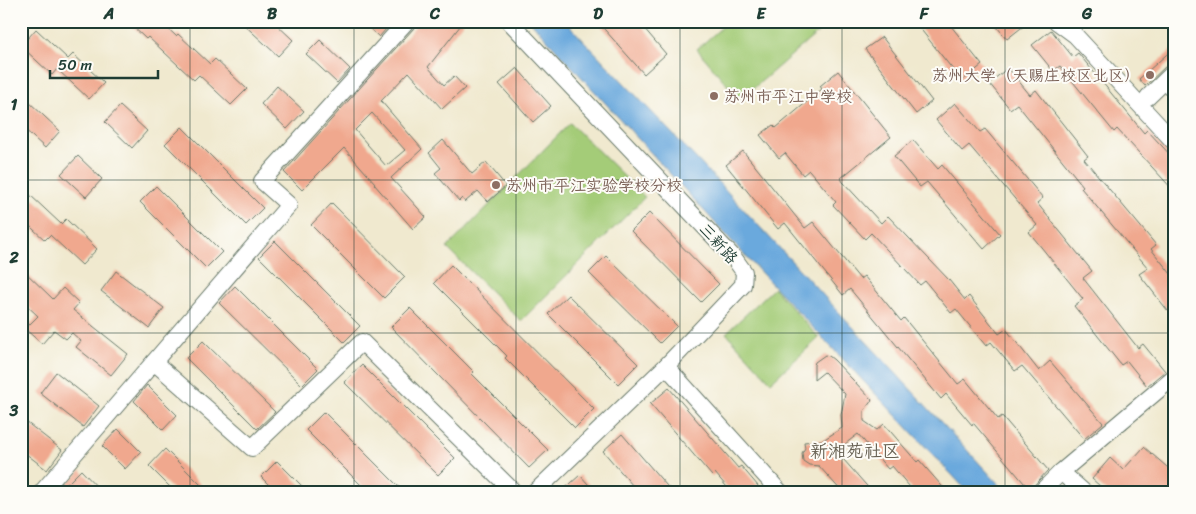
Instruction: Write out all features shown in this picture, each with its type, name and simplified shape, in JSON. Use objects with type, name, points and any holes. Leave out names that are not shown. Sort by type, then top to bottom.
[{"type":"street","points":[[41,493],[289,205],[262,180],[406,21]]},
{"type":"street","name":"三新路","points":[[508,21],[734,258],[744,272],[744,285],[666,366],[534,493]]},
{"type":"street","points":[[1056,21],[1075,35],[1175,143]]},
{"type":"street","points":[[1148,97],[1175,71]]},
{"type":"street","points":[[154,362],[252,448],[362,342],[515,493]]},
{"type":"street","points":[[666,366],[781,493]]},
{"type":"street","points":[[1040,493],[1061,472],[1175,376]]},
{"type":"street","points":[[1061,472],[1085,493]]},
{"type":"green space","points":[[729,21],[831,21],[740,100],[697,49]]},
{"type":"green space","points":[[570,123],[645,197],[521,321],[447,248]]},
{"type":"green space","points":[[774,288],[819,338],[771,382],[726,333]]},
{"type":"water","points":[[530,21],[565,21],[707,170],[1007,493],[969,493],[751,262]]},
{"type":"building","points":[[127,21],[160,21],[176,36],[178,34],[210,64],[215,59],[247,89],[231,105],[199,75],[194,80],[148,37],[146,39]]},
{"type":"building","points":[[240,21],[273,21],[293,40],[278,56]]},
{"type":"building","points":[[362,21],[393,21],[379,37]]},
{"type":"building","points":[[417,21],[464,21],[428,67],[444,85],[454,76],[465,88],[442,109],[409,72],[381,101],[422,149],[391,178],[426,217],[413,229],[344,148],[302,190],[284,172],[414,28]],"holes":[[[372,113],[405,150],[386,166],[355,130]]]},
{"type":"building","points":[[597,21],[638,21],[666,54],[644,74]]},
{"type":"building","points":[[914,21],[947,21],[982,65],[962,81]]},
{"type":"building","points":[[992,21],[1030,21],[1007,39]]},
{"type":"building","points":[[36,29],[68,59],[73,54],[104,83],[89,99],[57,69],[52,75],[21,46]]},
{"type":"building","points":[[1051,30],[1073,57],[1078,53],[1144,133],[1147,130],[1175,160],[1175,192],[1117,129],[1114,132],[1060,66],[1053,71],[1032,45]]},
{"type":"building","points":[[882,37],[932,101],[916,114],[865,49]]},
{"type":"building","points":[[320,40],[350,69],[337,83],[306,54]]},
{"type":"building","points":[[1175,47],[1175,61],[1168,64],[1145,86],[1139,79]]},
{"type":"building","points":[[517,68],[551,106],[533,122],[499,84]]},
{"type":"building","points":[[1008,68],[1030,95],[1036,90],[1088,156],[1084,159],[1156,245],[1151,249],[1175,279],[1175,305],[1168,311],[1139,274],[1148,268],[1081,188],[1083,186],[1017,104],[1010,109],[989,83]]},
{"type":"building","points":[[838,71],[891,137],[841,178],[843,182],[881,223],[888,216],[949,280],[965,300],[969,296],[999,334],[1006,329],[1039,371],[1050,361],[1103,423],[1084,439],[1022,366],[1015,371],[991,342],[986,346],[956,309],[951,313],[925,281],[920,285],[871,233],[865,239],[833,205],[836,202],[809,170],[803,175],[785,153],[779,158],[760,135],[773,125],[776,128],[822,89],[820,86]]},
{"type":"building","points":[[277,86],[304,111],[287,129],[261,104]]},
{"type":"building","points":[[29,102],[60,131],[45,148],[21,126],[21,110]]},
{"type":"building","points":[[955,103],[980,132],[985,129],[1043,198],[1037,203],[1092,271],[1083,278],[1138,348],[1143,344],[1165,371],[1147,386],[1127,361],[1121,365],[1074,306],[1083,299],[1029,232],[1037,225],[969,145],[962,151],[936,120]]},
{"type":"building","points":[[120,106],[147,131],[132,148],[105,122]]},
{"type":"building","points":[[182,127],[263,208],[246,225],[165,144]]},
{"type":"building","points":[[443,140],[472,174],[486,162],[506,186],[488,202],[478,191],[465,202],[462,198],[459,201],[435,173],[441,168],[429,153]]},
{"type":"building","points":[[913,140],[938,169],[942,165],[1000,234],[984,249],[927,182],[920,187],[894,156]]},
{"type":"building","points":[[743,151],[805,228],[813,222],[860,279],[864,276],[901,321],[904,318],[958,384],[965,379],[998,419],[1002,416],[1048,470],[1030,490],[946,394],[941,399],[850,289],[843,295],[785,223],[778,229],[726,165]]},
{"type":"building","points":[[78,156],[102,179],[86,197],[61,174]]},
{"type":"building","points":[[156,186],[222,252],[206,268],[140,202]]},
{"type":"building","points":[[29,194],[61,224],[66,219],[97,249],[82,265],[50,235],[45,240],[21,218],[21,202]]},
{"type":"building","points":[[332,203],[405,277],[384,298],[311,225]]},
{"type":"building","points":[[649,213],[719,284],[701,302],[631,231]]},
{"type":"building","points":[[275,241],[360,326],[344,342],[259,257]]},
{"type":"building","points":[[606,256],[677,326],[660,343],[589,273]]},
{"type":"building","points":[[451,265],[594,409],[575,428],[434,283]]},
{"type":"building","points":[[21,268],[53,299],[63,288],[79,303],[73,310],[128,354],[111,375],[76,347],[81,341],[72,333],[66,339],[54,330],[42,344],[25,329],[38,316],[21,300]]},
{"type":"building","points":[[116,271],[164,308],[149,328],[101,291]]},
{"type":"building","points":[[235,286],[318,369],[302,385],[219,303]]},
{"type":"building","points":[[568,295],[638,364],[618,384],[548,314]]},
{"type":"building","points":[[410,308],[474,372],[472,374],[548,450],[529,468],[391,327]]},
{"type":"building","points":[[203,341],[275,412],[257,429],[186,358]]},
{"type":"building","points":[[825,355],[834,360],[872,400],[864,411],[864,421],[877,430],[884,424],[917,462],[919,460],[948,493],[915,493],[892,466],[888,469],[858,434],[836,451],[873,493],[843,493],[819,466],[809,465],[803,461],[804,442],[823,440],[842,428],[841,415],[845,394],[824,372],[814,380],[815,362]]},
{"type":"building","points":[[362,365],[455,458],[438,475],[344,382]]},
{"type":"building","points":[[56,372],[99,406],[83,427],[40,393]]},
{"type":"building","points":[[147,385],[177,415],[163,430],[134,401]]},
{"type":"building","points":[[669,388],[738,468],[741,466],[764,493],[732,493],[715,473],[712,476],[650,404]]},
{"type":"building","points":[[324,412],[405,493],[369,493],[306,430]]},
{"type":"building","points":[[21,418],[62,450],[47,470],[21,450]]},
{"type":"building","points":[[118,429],[141,452],[125,469],[102,446]]},
{"type":"building","points":[[622,434],[673,493],[639,493],[603,451]]},
{"type":"building","points":[[1144,447],[1175,474],[1175,493],[1108,493],[1092,479],[1110,458],[1123,470]]},
{"type":"building","points":[[165,449],[209,493],[176,493],[149,466]]},
{"type":"building","points":[[277,461],[309,493],[277,493],[261,477]]},
{"type":"building","points":[[81,470],[103,493],[70,493],[64,487]]},
{"type":"building","points":[[580,475],[596,493],[560,493]]},
{"type":"place","name":"苏州大学（天赐庄校区北区）","points":[[1150,75]]},
{"type":"place","name":"苏州市平江中学校","points":[[714,96]]},
{"type":"place","name":"苏州市平江实验学校分校","points":[[496,185]]},
{"type":"district","name":"新湘苑社区","points":[[855,451]]}]
